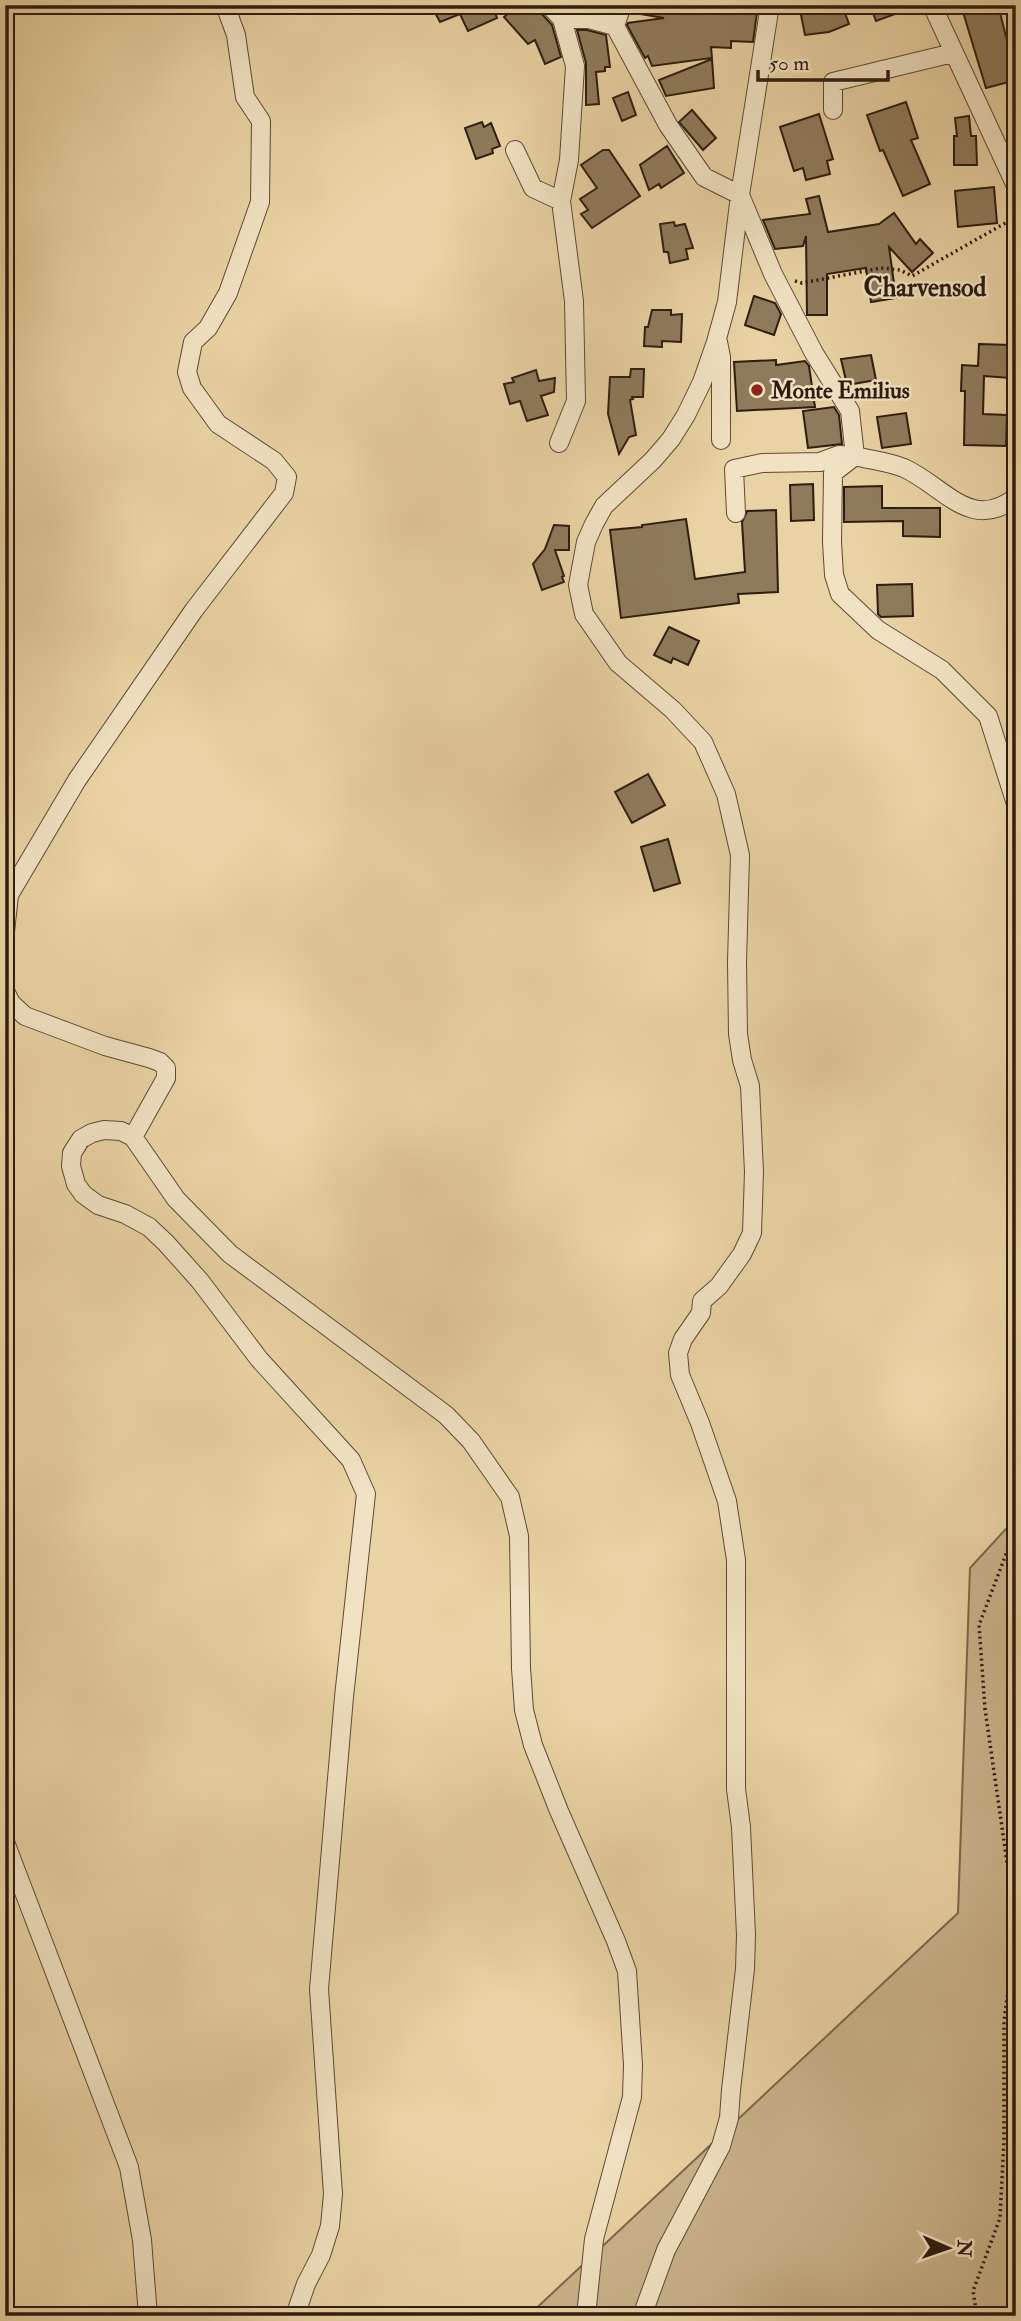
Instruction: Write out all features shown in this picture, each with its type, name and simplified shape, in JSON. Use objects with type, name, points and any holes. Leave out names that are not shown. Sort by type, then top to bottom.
[{"type":"street","points":[[5,932],[9,895],[77,780],[194,610],[284,494],[286,477],[274,461],[218,424],[192,388],[187,372],[193,342],[208,328],[229,293],[260,202],[261,121],[245,97],[236,35],[225,5]]},
{"type":"street","points":[[549,5],[562,19],[575,66],[569,160],[561,201],[574,301],[576,401],[559,443]]},
{"type":"street","points":[[622,5],[615,26],[668,125],[704,177],[740,195],[773,274],[814,353],[850,411],[855,456]]},
{"type":"street","points":[[642,2316],[666,2249],[721,2146],[729,2118],[746,1969],[746,1896],[735,1777],[734,1548],[727,1501],[680,1375],[678,1353],[683,1339],[701,1313],[702,1301],[727,1275],[742,1254],[752,1233],[754,1172],[750,1086],[738,1034],[740,855],[726,794],[703,741],[673,710],[618,663],[584,614],[578,584],[586,542],[604,506],[653,460],[671,439],[702,382],[717,339],[727,302],[740,195],[767,69],[770,5]]},
{"type":"street","points":[[932,5],[1016,186]]},
{"type":"street","points":[[562,19],[589,19],[615,26]]},
{"type":"street","points":[[833,110],[833,82],[953,53]]},
{"type":"street","points":[[515,150],[533,188],[561,201]]},
{"type":"street","points":[[717,339],[722,357],[721,440]]},
{"type":"street","points":[[736,513],[734,469],[762,463],[820,462],[839,455],[855,456],[903,468],[967,508],[983,511],[1001,507],[1016,497]]},
{"type":"street","points":[[855,456],[833,473],[832,542],[834,575],[840,594],[878,630],[943,670],[988,716],[1016,803]]},
{"type":"street","points":[[5,991],[11,1003],[25,1016],[105,1046],[160,1062],[166,1068],[166,1078],[133,1137]]},
{"type":"street","points":[[295,2316],[306,2284],[321,2255],[330,2226],[333,2194],[319,1989],[344,1697],[366,1494],[351,1460],[260,1359],[200,1281],[166,1243],[149,1227],[98,1205],[83,1194],[76,1184],[71,1166],[72,1153],[81,1139],[104,1130],[121,1131],[133,1137],[176,1199],[230,1255],[446,1415],[471,1441],[510,1497],[519,1536],[524,1710],[533,1745],[559,1811],[627,1971],[633,2065],[632,2097],[594,2239],[586,2316]]},
{"type":"street","points":[[5,1842],[129,2167],[142,2240],[148,2316]]},
{"type":"path","points":[[773,274],[802,283],[881,268],[900,270],[912,276],[1016,217]]},
{"type":"path","points":[[976,2316],[973,2291],[999,2218],[1004,2140],[1004,2021],[1016,1927],[985,1709],[979,1625],[1016,1528]]},
{"type":"shaded area","points":[[1016,1518],[1016,2316],[528,2316],[958,1913],[970,1568]]},
{"type":"building","points":[[431,5],[492,5],[497,18],[468,31],[460,14],[440,22]]},
{"type":"building","points":[[519,5],[538,5],[540,12],[552,25],[561,57],[545,64],[535,40],[528,44],[504,17]]},
{"type":"building","points":[[635,5],[705,5],[705,14],[732,12],[731,5],[758,5],[753,42],[731,41],[731,48],[711,47],[712,58],[652,66],[627,25],[664,18],[634,13]]},
{"type":"building","points":[[799,5],[842,5],[849,24],[829,32],[805,35]]},
{"type":"building","points":[[870,5],[914,5],[914,7],[876,21]]},
{"type":"building","points":[[998,5],[1009,48],[1013,47],[1016,80],[986,88],[963,12]]},
{"type":"building","points":[[577,30],[606,35],[610,67],[596,72],[599,104],[586,105],[586,63]]},
{"type":"building","points":[[712,59],[714,88],[666,96],[659,80]]},
{"type":"building","points":[[628,92],[636,115],[622,121],[613,98]]},
{"type":"building","points":[[906,102],[918,138],[911,140],[930,184],[903,196],[883,150],[880,151],[867,115]]},
{"type":"building","points":[[692,110],[716,138],[703,150],[679,122]]},
{"type":"building","points":[[819,114],[833,159],[827,161],[830,174],[806,180],[803,168],[794,171],[780,127]]},
{"type":"building","points":[[969,116],[971,136],[976,136],[977,165],[954,165],[954,136],[957,136],[955,118]]},
{"type":"building","points":[[482,122],[484,127],[491,123],[500,146],[492,149],[493,153],[476,159],[465,128]]},
{"type":"building","points":[[667,146],[684,173],[661,188],[659,184],[649,190],[640,165]]},
{"type":"building","points":[[603,150],[609,150],[640,196],[592,228],[581,214],[588,210],[580,199],[597,188],[581,165]]},
{"type":"building","points":[[994,187],[997,223],[958,227],[955,191]]},
{"type":"building","points":[[819,196],[828,232],[879,224],[894,213],[916,244],[920,239],[933,253],[912,272],[889,247],[896,298],[871,302],[866,268],[827,274],[827,315],[807,315],[806,236],[803,246],[775,249],[763,220],[810,214],[806,199]]},
{"type":"building","points":[[674,222],[675,226],[685,224],[693,248],[686,249],[688,259],[670,263],[668,252],[664,252],[660,224]]},
{"type":"building","points":[[754,296],[775,303],[781,314],[774,335],[745,325]]},
{"type":"building","points":[[652,310],[671,310],[671,315],[682,314],[681,342],[662,341],[662,347],[644,346],[645,327],[648,327]]},
{"type":"building","points":[[979,344],[1011,345],[1010,378],[984,376],[983,414],[1007,415],[1006,446],[964,445],[965,391],[961,391],[962,365],[978,366]]},
{"type":"building","points":[[871,355],[876,380],[847,385],[841,359]]},
{"type":"building","points":[[776,360],[776,365],[805,361],[809,366],[815,407],[737,411],[734,362]]},
{"type":"building","points":[[631,369],[644,369],[643,397],[632,397],[630,400],[636,435],[629,437],[619,454],[608,414],[610,377],[630,377]]},
{"type":"building","points":[[536,370],[539,381],[555,378],[554,392],[541,396],[548,415],[527,421],[520,401],[510,404],[504,384],[514,382],[512,378]]},
{"type":"building","points":[[834,407],[839,415],[842,444],[808,448],[803,411]]},
{"type":"building","points":[[906,413],[911,444],[882,448],[877,417]]},
{"type":"building","points":[[813,484],[814,520],[791,521],[790,485]]},
{"type":"building","points":[[882,486],[882,508],[940,508],[940,537],[903,536],[903,521],[844,522],[844,487]]},
{"type":"building","points":[[776,510],[778,592],[738,594],[739,603],[621,618],[610,530],[686,519],[695,579],[745,572],[742,522],[747,511]]},
{"type":"building","points":[[554,525],[569,526],[569,550],[555,550],[564,582],[542,590],[533,564],[545,549]]},
{"type":"building","points":[[912,584],[913,616],[881,617],[878,614],[877,585]]},
{"type":"building","points":[[669,627],[699,641],[688,665],[673,658],[671,663],[654,655]]},
{"type":"building","points":[[648,774],[665,805],[632,823],[615,792]]},
{"type":"building","points":[[668,839],[680,883],[654,891],[641,847]]},
{"type":"place","name":"Monte Emilius","points":[[757,390]]},
{"type":"district","name":"Charvensod","points":[[925,287]]}]
